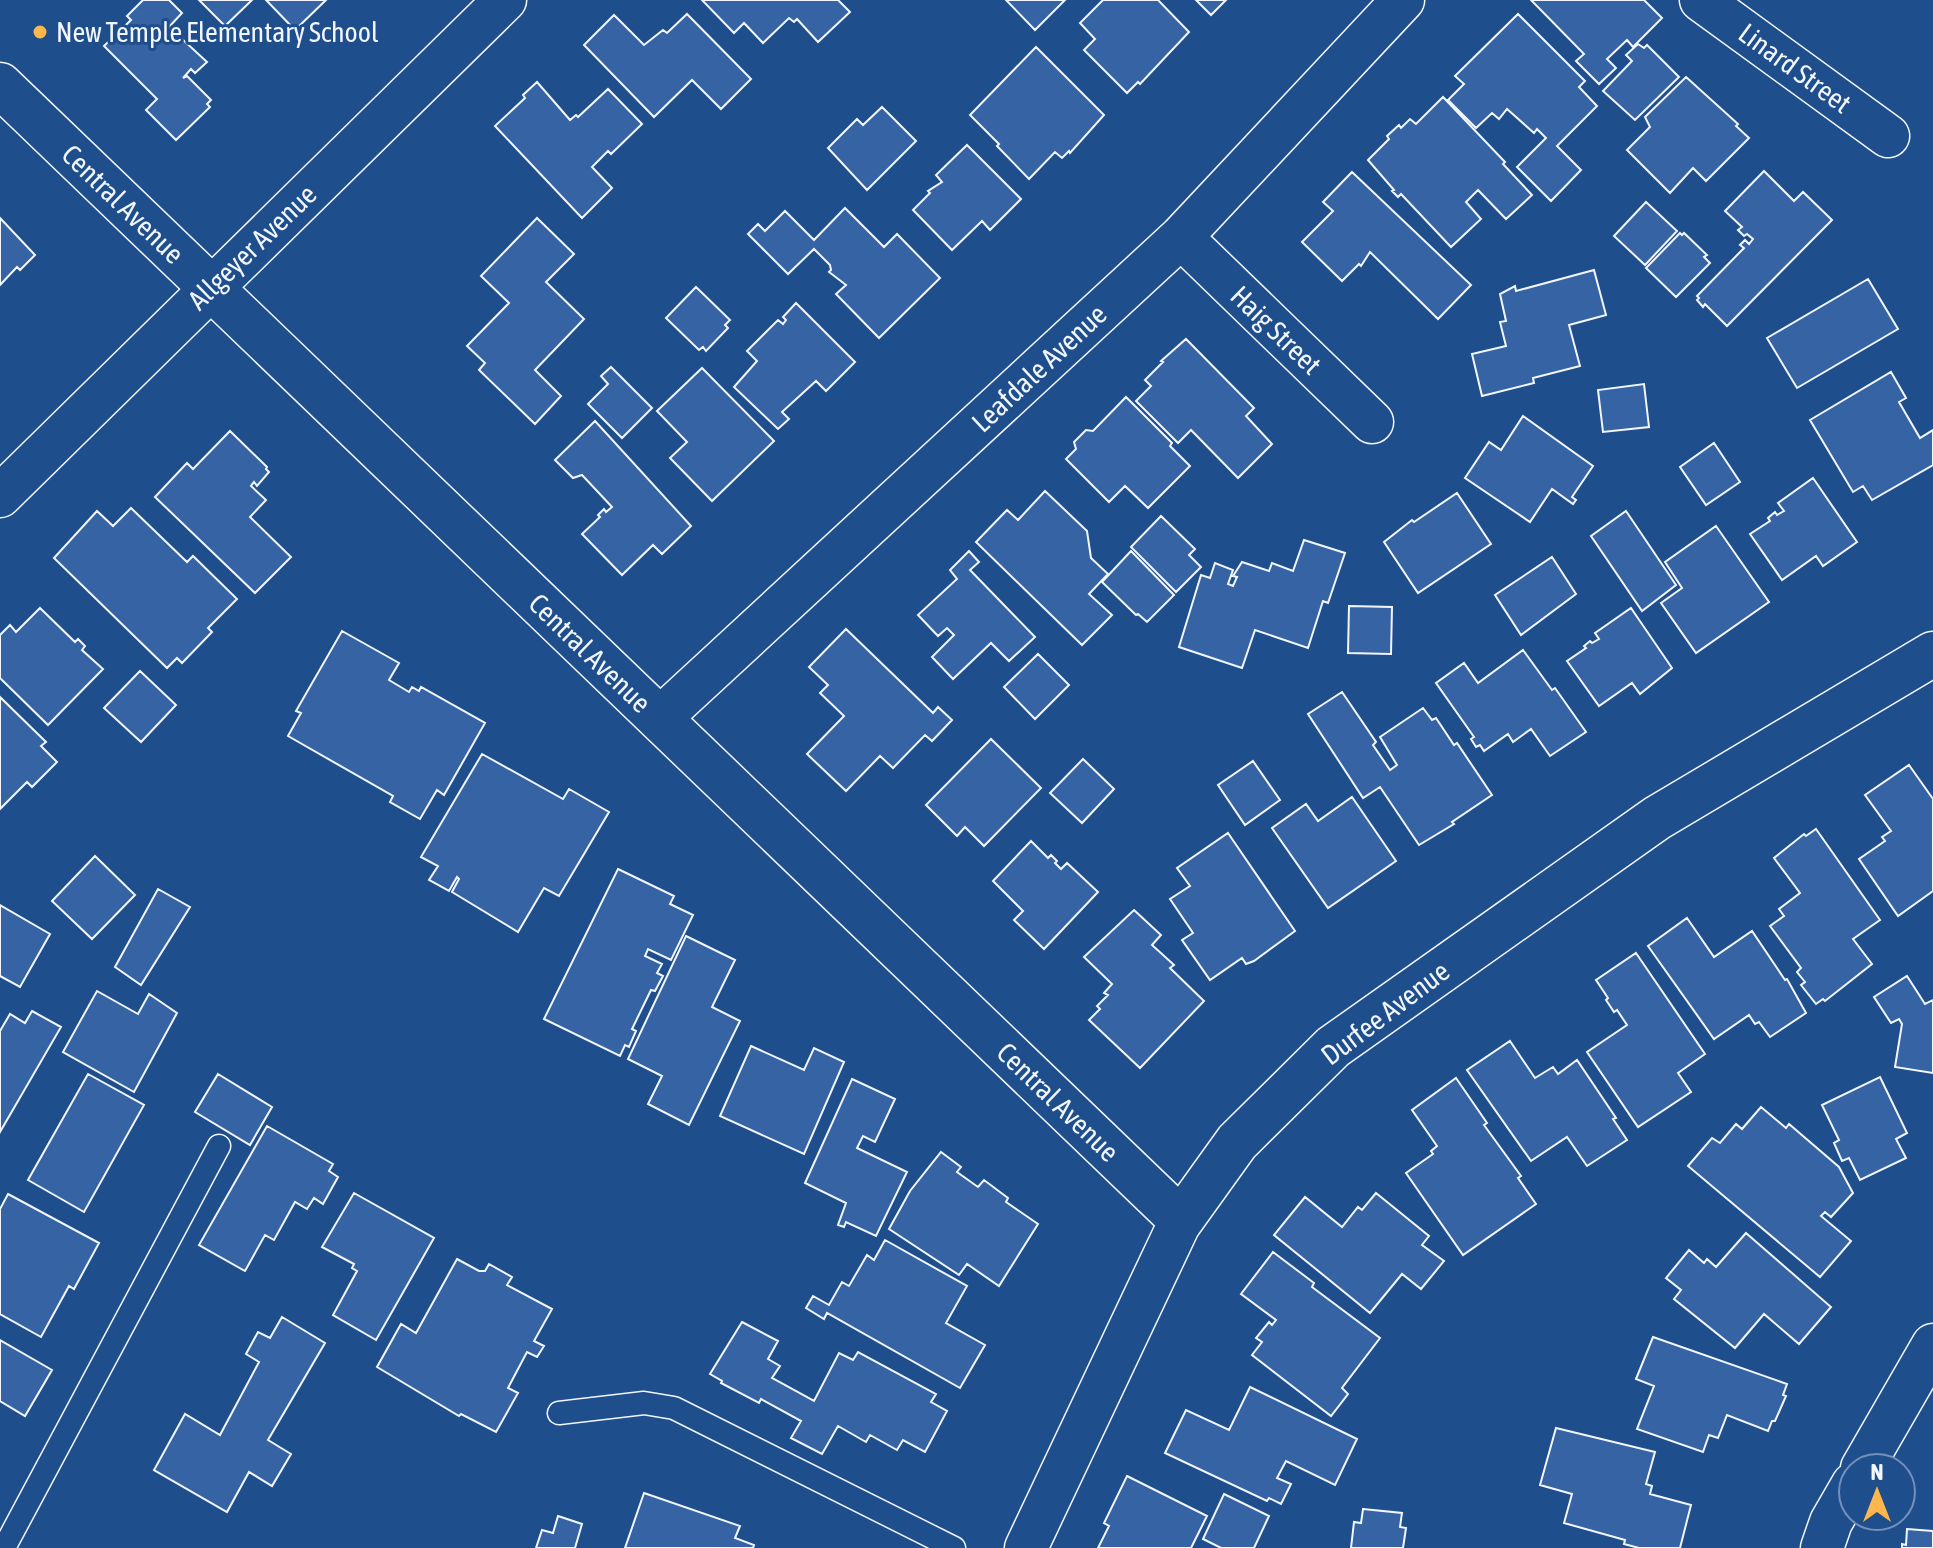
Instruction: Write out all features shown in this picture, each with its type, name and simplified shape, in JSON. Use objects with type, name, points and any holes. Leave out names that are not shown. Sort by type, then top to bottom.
[{"type":"street","name":"Allgeyer Avenue","points":[[0,496],[505,0]]},
{"type":"street","name":"Leafdale Avenue","points":[[659,719],[1181,237],[1403,0]]},
{"type":"street","name":"Linard Street","points":[[1701,0],[1888,136]]},
{"type":"street","name":"Central Avenue","points":[[0,85],[1181,1220]]},
{"type":"street","name":"Haig Street","points":[[1181,237],[1372,422]]},
{"type":"street","name":"Durfee Avenue","points":[[1026,1548],[1181,1220],[1237,1142],[1333,1047],[1657,818],[1933,654]]},
{"type":"street","points":[[1871,1452],[1933,1345]]},
{"type":"street","points":[[1822,1548],[1837,1512]]},
{"type":"lane","points":[[4,1548],[219,1146]]},
{"type":"lane","points":[[559,1413],[644,1403],[674,1408],[954,1548]]},
{"type":"building","points":[[143,0],[169,0],[182,13],[169,27],[207,62],[195,73],[191,69],[183,78],[187,76],[211,100],[207,104],[210,107],[176,140],[146,110],[157,99],[104,46],[131,20],[127,16]]},
{"type":"building","points":[[199,0],[252,0],[225,26]]},
{"type":"building","points":[[266,0],[326,0],[295,30]]},
{"type":"building","points":[[702,0],[838,0],[850,12],[818,42],[797,19],[794,22],[789,18],[763,43],[744,23],[734,33]]},
{"type":"building","points":[[1006,0],[1065,0],[1035,30]]},
{"type":"building","points":[[1103,0],[1158,0],[1189,32],[1140,84],[1138,82],[1127,93],[1084,50],[1095,39],[1080,23]]},
{"type":"building","points":[[1196,0],[1226,0],[1211,15]]},
{"type":"building","points":[[1531,0],[1644,0],[1662,18],[1633,47],[1627,40],[1607,59],[1616,68],[1599,84],[1576,61],[1584,54]]},
{"type":"building","points":[[687,14],[751,79],[721,109],[692,80],[654,117],[584,45],[614,15],[644,45],[663,30],[667,33]]},
{"type":"building","points":[[1518,14],[1585,81],[1579,87],[1597,106],[1557,146],[1581,170],[1551,201],[1517,167],[1546,138],[1537,129],[1534,133],[1507,109],[1499,119],[1492,113],[1476,128],[1448,100],[1464,84],[1455,76]]},
{"type":"building","points":[[1638,44],[1644,48],[1647,45],[1679,77],[1635,120],[1603,91],[1632,61],[1626,55]]},
{"type":"building","points":[[1036,47],[1104,115],[1070,153],[1062,158],[1055,152],[1029,179],[970,115]]},
{"type":"building","points":[[1686,77],[1738,124],[1736,126],[1749,138],[1706,181],[1693,168],[1670,193],[1627,150],[1650,127],[1645,117]]},
{"type":"building","points":[[537,82],[570,120],[576,115],[578,117],[608,89],[642,124],[611,154],[608,151],[592,167],[612,188],[582,218],[495,126]]},
{"type":"building","points":[[1443,97],[1532,195],[1506,219],[1478,190],[1466,202],[1481,219],[1451,247],[1401,194],[1398,197],[1392,191],[1368,160],[1399,125],[1401,128],[1410,119],[1416,124]]},
{"type":"building","points":[[882,107],[916,141],[867,190],[828,148],[857,119],[863,125]]},
{"type":"building","points":[[967,145],[1021,199],[990,230],[982,221],[952,250],[913,210],[930,193],[928,191],[942,182],[936,175]]},
{"type":"building","points":[[1764,171],[1794,201],[1803,192],[1832,220],[1727,326],[1705,304],[1703,307],[1697,296],[1744,248],[1740,245],[1745,240],[1749,244],[1753,239],[1738,230],[1742,227],[1725,211]]},
{"type":"building","points":[[1352,172],[1471,285],[1438,319],[1370,252],[1361,266],[1359,264],[1342,281],[1302,242],[1333,211],[1323,202]]},
{"type":"building","points":[[1646,202],[1677,231],[1645,265],[1614,236]]},
{"type":"building","points":[[845,208],[884,247],[897,234],[940,278],[879,338],[836,294],[846,285],[829,272],[830,265],[814,249],[788,274],[748,234],[758,224],[765,231],[785,211],[814,240]]},
{"type":"building","points":[[0,218],[35,255],[20,270],[17,267],[0,285]]},
{"type":"building","points":[[537,218],[574,254],[546,282],[584,319],[535,370],[561,396],[535,424],[479,370],[485,363],[467,346],[509,303],[481,276]]},
{"type":"building","points":[[1680,233],[1684,233],[1707,255],[1704,257],[1710,263],[1676,297],[1646,268]]},
{"type":"building","points":[[1594,270],[1606,315],[1569,325],[1580,366],[1533,378],[1534,383],[1482,396],[1472,354],[1506,346],[1500,322],[1506,321],[1500,294],[1515,286],[1516,291]]},
{"type":"building","points":[[1868,279],[1898,329],[1797,388],[1767,338]]},
{"type":"building","points":[[696,287],[730,320],[725,325],[728,328],[706,351],[703,347],[699,350],[666,318]]},
{"type":"building","points":[[796,303],[855,362],[826,391],[816,381],[782,412],[789,419],[778,429],[734,387],[757,361],[747,351],[778,320],[783,324],[786,320],[783,317]]},
{"type":"building","points":[[1186,339],[1254,408],[1246,416],[1272,444],[1238,478],[1191,430],[1178,443],[1136,401],[1151,386],[1145,380]]},
{"type":"building","points":[[611,367],[652,408],[622,438],[588,404],[608,384],[601,376]]},
{"type":"building","points":[[702,368],[774,441],[712,501],[670,458],[687,442],[657,411]]},
{"type":"building","points":[[1891,372],[1906,398],[1899,402],[1920,438],[1933,430],[1933,465],[1872,500],[1863,486],[1853,492],[1810,420]]},
{"type":"building","points":[[1644,384],[1649,427],[1603,432],[1598,390]]},
{"type":"building","points":[[1126,397],[1172,443],[1170,446],[1190,466],[1148,508],[1125,486],[1109,502],[1066,459],[1076,449],[1074,442],[1086,430],[1093,431]]},
{"type":"building","points":[[1523,416],[1593,466],[1572,497],[1576,500],[1573,504],[1552,489],[1530,522],[1465,478],[1489,442],[1501,450]]},
{"type":"building","points":[[595,421],[691,526],[662,554],[653,545],[622,575],[582,534],[604,509],[606,512],[612,507],[582,475],[573,478],[555,460]]},
{"type":"building","points":[[230,431],[269,472],[257,486],[254,482],[251,486],[266,500],[250,517],[291,557],[255,593],[155,497],[187,463],[193,469]]},
{"type":"building","points":[[1714,443],[1740,482],[1706,505],[1680,467]]},
{"type":"building","points":[[1813,478],[1857,542],[1823,566],[1816,556],[1782,580],[1750,534],[1770,521],[1768,518],[1775,512],[1777,515],[1784,511],[1778,503]]},
{"type":"building","points":[[1045,491],[1087,531],[1091,558],[1108,574],[1089,594],[1112,615],[1082,645],[976,542],[1007,510],[1018,520]]},
{"type":"building","points":[[1457,493],[1491,544],[1418,593],[1384,542],[1412,520],[1414,522]]},
{"type":"building","points":[[131,508],[187,562],[193,556],[237,599],[208,628],[212,632],[182,663],[177,658],[167,668],[54,558],[97,511],[113,526]]},
{"type":"building","points":[[1626,511],[1676,585],[1642,611],[1591,536]]},
{"type":"building","points":[[1161,516],[1195,549],[1189,555],[1201,567],[1176,592],[1131,547]]},
{"type":"building","points":[[1716,526],[1769,602],[1696,653],[1661,603],[1682,588],[1665,562]]},
{"type":"building","points":[[1304,540],[1345,553],[1328,603],[1323,601],[1308,648],[1255,630],[1242,668],[1179,647],[1201,575],[1210,578],[1215,563],[1233,570],[1228,584],[1233,586],[1237,577],[1233,576],[1242,562],[1269,571],[1272,563],[1293,571]]},
{"type":"building","points":[[969,551],[979,562],[970,570],[1035,637],[1009,661],[991,643],[953,679],[932,657],[954,635],[947,628],[938,636],[918,615],[957,579],[950,570]]},
{"type":"building","points":[[1131,551],[1174,595],[1147,622],[1102,582]]},
{"type":"building","points":[[1552,557],[1576,594],[1521,635],[1495,595]]},
{"type":"building","points":[[1349,606],[1392,607],[1391,654],[1348,653]]},
{"type":"building","points":[[40,608],[75,642],[78,639],[85,646],[82,650],[103,669],[48,725],[0,678],[0,635],[10,625],[16,632]]},
{"type":"building","points":[[1631,608],[1672,668],[1640,694],[1632,683],[1599,706],[1567,661],[1586,648],[1584,646],[1590,641],[1599,639],[1595,633]]},
{"type":"building","points":[[846,629],[933,713],[938,707],[952,720],[932,741],[925,735],[893,768],[880,756],[846,791],[807,754],[844,716],[820,693],[828,685],[809,667]]},
{"type":"building","points":[[342,631],[399,663],[389,680],[409,692],[412,687],[419,691],[421,687],[485,723],[444,795],[437,790],[420,819],[390,802],[393,796],[288,736],[301,713],[296,711]]},
{"type":"building","points":[[1523,650],[1586,732],[1550,756],[1531,729],[1513,742],[1508,734],[1484,751],[1480,745],[1476,747],[1471,739],[1474,737],[1436,683],[1464,663],[1478,683]]},
{"type":"building","points":[[1038,654],[1069,685],[1035,719],[1004,687]]},
{"type":"building","points":[[140,671],[176,705],[141,742],[104,708]]},
{"type":"building","points":[[1342,692],[1376,742],[1373,745],[1390,770],[1397,765],[1380,737],[1423,708],[1432,720],[1436,718],[1454,745],[1457,743],[1492,795],[1452,822],[1454,824],[1419,845],[1380,787],[1363,798],[1308,714]]},
{"type":"building","points":[[0,697],[46,742],[41,746],[57,762],[32,787],[27,782],[0,809]]},
{"type":"building","points":[[991,739],[1041,788],[984,846],[965,827],[957,836],[926,805]]},
{"type":"building","points":[[482,754],[563,799],[569,789],[609,812],[559,896],[544,888],[518,932],[452,892],[459,879],[457,877],[449,891],[429,880],[438,866],[421,857]]},
{"type":"building","points":[[1083,759],[1114,789],[1082,823],[1050,793]]},
{"type":"building","points":[[1253,761],[1280,800],[1245,825],[1218,785]]},
{"type":"building","points":[[1909,765],[1933,799],[1933,891],[1898,916],[1859,859],[1885,841],[1882,837],[1891,831],[1865,795]]},
{"type":"building","points":[[1352,797],[1396,861],[1328,908],[1272,828],[1306,804],[1318,821]]},
{"type":"building","points":[[1816,829],[1880,920],[1853,939],[1872,964],[1825,1001],[1823,999],[1816,1004],[1801,985],[1805,982],[1797,972],[1801,968],[1770,926],[1784,916],[1779,909],[1800,893],[1774,858],[1804,834],[1806,836]]},
{"type":"building","points":[[1228,833],[1295,931],[1254,961],[1246,964],[1242,958],[1210,980],[1182,940],[1193,933],[1170,899],[1190,886],[1177,868]]},
{"type":"building","points":[[1031,841],[1048,858],[1051,855],[1061,869],[1067,863],[1098,892],[1044,949],[1014,920],[1023,911],[993,881]]},
{"type":"building","points":[[95,856],[135,895],[92,939],[52,901]]},
{"type":"building","points":[[618,869],[674,896],[670,904],[693,915],[671,960],[648,949],[645,956],[662,964],[657,973],[663,976],[655,991],[651,990],[632,1029],[636,1031],[629,1047],[625,1045],[620,1056],[544,1019]]},
{"type":"building","points":[[158,889],[190,907],[141,985],[115,967]]},
{"type":"building","points":[[0,905],[50,934],[20,987],[0,976]]},
{"type":"building","points":[[1134,910],[1161,935],[1152,945],[1174,965],[1170,968],[1204,1001],[1140,1068],[1089,1020],[1100,1009],[1097,1006],[1108,995],[1104,993],[1112,984],[1084,957]]},
{"type":"building","points":[[1687,918],[1714,957],[1752,931],[1787,979],[1806,1013],[1770,1037],[1759,1022],[1755,1024],[1749,1015],[1714,1039],[1648,946]]},
{"type":"building","points":[[686,936],[735,960],[712,1007],[740,1021],[689,1125],[648,1104],[662,1076],[628,1059]]},
{"type":"building","points":[[1636,953],[1705,1054],[1678,1073],[1691,1092],[1638,1127],[1587,1052],[1627,1025],[1617,1010],[1614,1012],[1596,980]]},
{"type":"building","points":[[1907,976],[1925,1004],[1933,1000],[1933,1073],[1895,1067],[1902,1024],[1899,1019],[1891,1023],[1874,997]]},
{"type":"building","points":[[97,991],[138,1014],[149,994],[177,1013],[134,1092],[63,1052]]},
{"type":"building","points":[[32,1011],[61,1027],[0,1132],[0,1031],[10,1014],[25,1023]]},
{"type":"building","points":[[1510,1041],[1535,1078],[1553,1067],[1558,1074],[1577,1060],[1627,1140],[1587,1166],[1567,1137],[1531,1161],[1467,1070]]},
{"type":"building","points":[[751,1046],[804,1070],[814,1048],[844,1062],[804,1154],[720,1116]]},
{"type":"building","points":[[88,1074],[144,1105],[84,1212],[28,1180]]},
{"type":"building","points":[[218,1074],[272,1107],[250,1145],[195,1112]]},
{"type":"building","points":[[1880,1077],[1907,1133],[1896,1139],[1906,1158],[1860,1180],[1849,1158],[1842,1161],[1834,1143],[1839,1140],[1822,1105]]},
{"type":"building","points":[[1456,1078],[1536,1204],[1463,1255],[1406,1173],[1433,1154],[1431,1151],[1437,1146],[1412,1110]]},
{"type":"building","points":[[852,1079],[895,1099],[875,1142],[863,1136],[857,1148],[907,1172],[876,1236],[846,1222],[844,1227],[838,1225],[846,1203],[805,1183]]},
{"type":"building","points":[[1761,1107],[1786,1128],[1789,1124],[1839,1167],[1853,1193],[1831,1217],[1825,1212],[1821,1216],[1851,1241],[1820,1277],[1688,1166],[1712,1138],[1720,1143],[1736,1124],[1742,1129]]},
{"type":"building","points":[[267,1126],[333,1164],[329,1171],[338,1177],[323,1204],[314,1198],[307,1209],[295,1202],[274,1240],[265,1235],[245,1271],[199,1245]]},
{"type":"building","points":[[941,1152],[961,1167],[957,1172],[978,1187],[984,1180],[1008,1198],[1006,1202],[1038,1224],[999,1286],[967,1264],[959,1275],[889,1229],[910,1191]]},
{"type":"building","points":[[354,1193],[434,1238],[376,1340],[333,1315],[357,1271],[352,1268],[354,1264],[322,1247]]},
{"type":"building","points":[[1376,1193],[1429,1236],[1422,1245],[1444,1261],[1421,1289],[1402,1274],[1370,1313],[1274,1235],[1305,1197],[1342,1227],[1358,1207],[1362,1210]]},
{"type":"building","points":[[8,1194],[99,1243],[74,1289],[69,1286],[41,1337],[0,1314],[0,1209]]},
{"type":"building","points":[[1746,1233],[1831,1307],[1799,1344],[1764,1314],[1735,1348],[1674,1299],[1681,1290],[1666,1278],[1689,1250],[1704,1263],[1707,1259],[1716,1267]]},
{"type":"building","points":[[885,1240],[967,1286],[946,1323],[985,1345],[960,1388],[827,1313],[824,1319],[806,1308],[813,1296],[829,1305],[842,1282],[849,1286],[867,1255],[874,1260]]},
{"type":"building","points":[[1273,1252],[1314,1283],[1312,1287],[1380,1338],[1342,1388],[1348,1394],[1331,1416],[1252,1355],[1262,1342],[1256,1338],[1269,1322],[1272,1325],[1276,1320],[1241,1294]]},
{"type":"building","points":[[457,1259],[479,1271],[485,1271],[489,1264],[512,1277],[507,1285],[552,1309],[534,1341],[544,1346],[537,1357],[527,1352],[508,1388],[518,1393],[496,1432],[461,1414],[459,1416],[377,1367],[401,1324],[416,1333]]},
{"type":"building","points":[[282,1317],[325,1343],[268,1440],[291,1454],[272,1486],[249,1472],[227,1512],[154,1470],[185,1414],[220,1435],[259,1362],[246,1354],[258,1332],[270,1338]]},
{"type":"building","points":[[742,1322],[778,1341],[768,1359],[780,1366],[772,1378],[814,1401],[839,1353],[853,1360],[858,1352],[936,1394],[931,1402],[947,1411],[925,1452],[903,1440],[897,1450],[870,1435],[866,1442],[838,1426],[822,1454],[791,1438],[801,1421],[761,1399],[759,1403],[710,1374]]},
{"type":"building","points":[[1653,1337],[1787,1384],[1783,1395],[1786,1396],[1768,1431],[1727,1415],[1718,1438],[1709,1435],[1703,1452],[1637,1429],[1654,1386],[1636,1379]]},
{"type":"building","points":[[0,1340],[52,1370],[25,1416],[0,1401]]},
{"type":"building","points":[[1250,1387],[1357,1439],[1335,1485],[1286,1461],[1277,1478],[1291,1484],[1281,1504],[1269,1498],[1267,1501],[1165,1453],[1186,1410],[1229,1430]]},
{"type":"building","points":[[1556,1428],[1655,1452],[1646,1484],[1652,1486],[1650,1494],[1691,1505],[1680,1548],[1639,1548],[1624,1544],[1625,1540],[1564,1523],[1572,1494],[1540,1485]]},
{"type":"building","points":[[1127,1476],[1207,1516],[1191,1548],[1098,1548],[1109,1526],[1104,1523]]},
{"type":"building","points":[[644,1493],[740,1526],[735,1538],[754,1545],[753,1548],[625,1548]]},
{"type":"building","points":[[1224,1494],[1269,1516],[1254,1548],[1221,1548],[1203,1539]]},
{"type":"building","points":[[1363,1509],[1402,1513],[1400,1527],[1406,1528],[1403,1548],[1351,1548],[1354,1522],[1361,1523]]},
{"type":"building","points":[[558,1516],[582,1524],[575,1548],[536,1548],[542,1530],[553,1533]]},
{"type":"building","points":[[1933,1531],[1933,1548],[1902,1548],[1902,1544],[1906,1545],[1907,1532]]},
{"type":"place","name":"New Temple Elementary School","points":[[40,32]]}]
